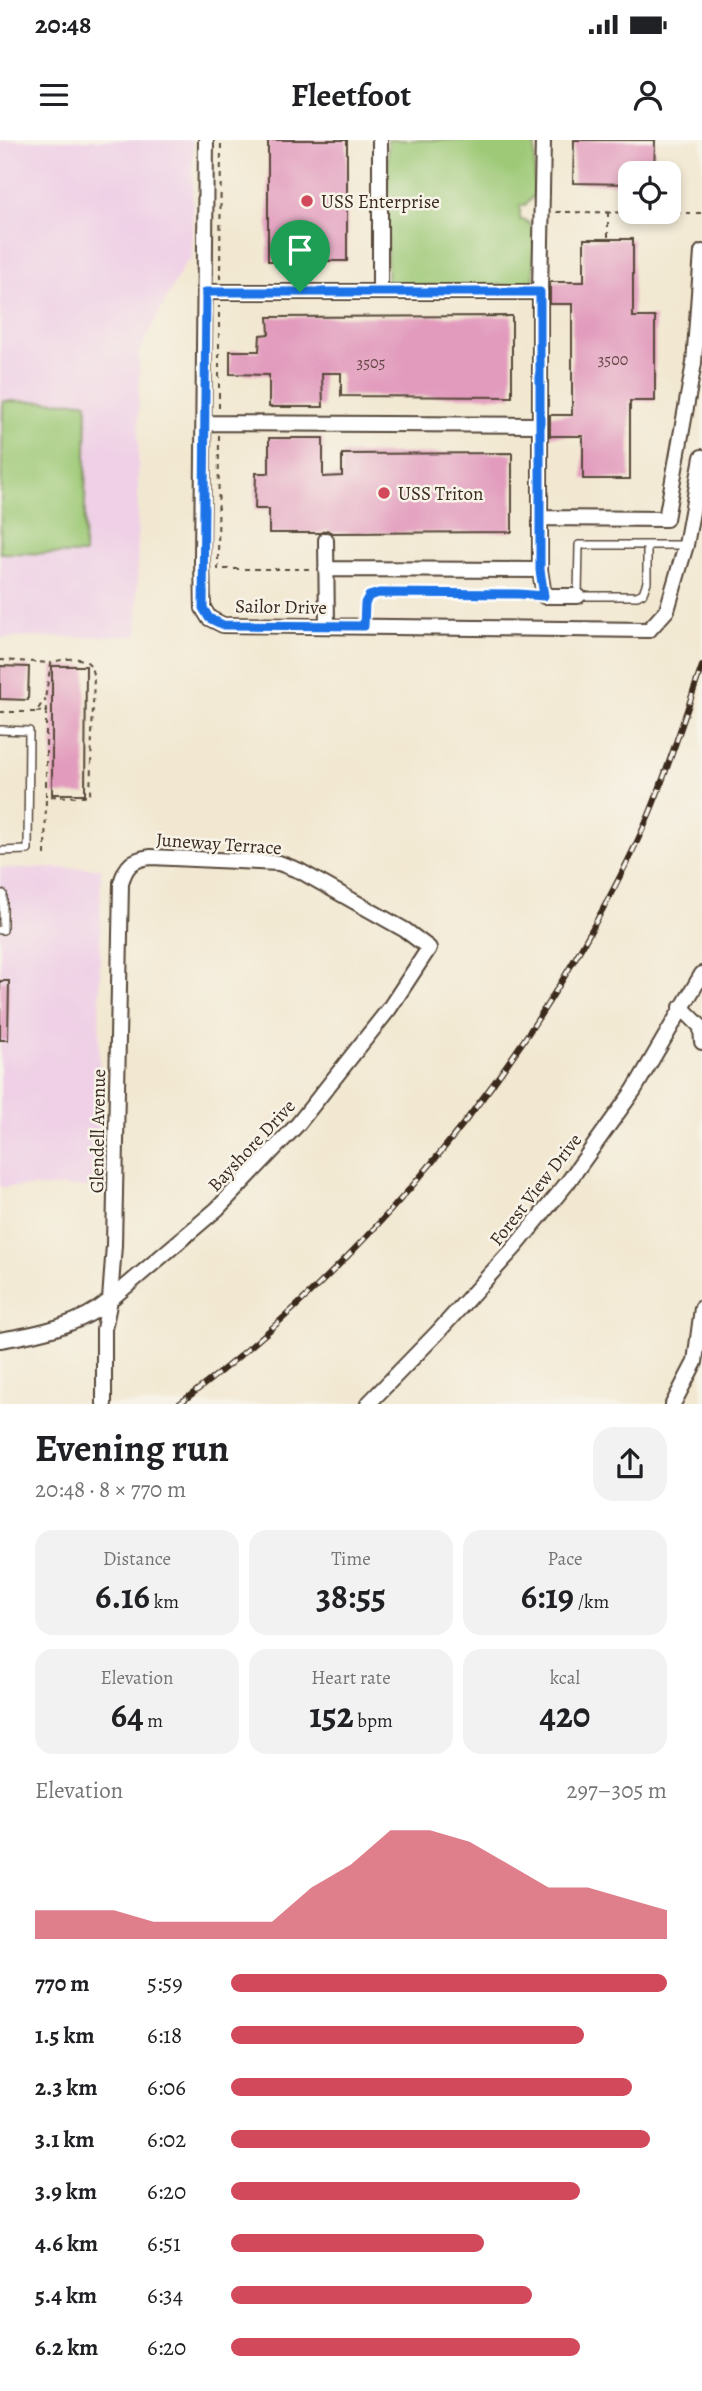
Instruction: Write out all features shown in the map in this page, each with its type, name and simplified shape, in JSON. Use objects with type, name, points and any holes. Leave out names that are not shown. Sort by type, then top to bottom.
[{"type":"street","name":"Sailor Drive","points":[[206,140],[213,292],[211,423],[203,608],[209,618],[223,625],[649,630],[667,610],[686,545],[702,457]]},
{"type":"street","points":[[380,140],[380,292]]},
{"type":"street","points":[[543,140],[540,570],[544,596],[578,596]]},
{"type":"street","points":[[540,518],[666,519],[694,363],[702,252]]},
{"type":"street","points":[[213,292],[540,292]]},
{"type":"street","points":[[211,423],[540,425]]},
{"type":"street","points":[[326,540],[327,626]]},
{"type":"street","points":[[326,569],[540,570]]},
{"type":"street","name":"Juneway Terrace","points":[[132,862],[151,857],[279,863],[300,871],[377,915]]},
{"type":"street","name":"Glendell Avenue","points":[[104,1404],[104,1329],[110,1300],[114,1231],[121,883],[125,869],[132,862]]},
{"type":"street","name":"Bayshore Drive","points":[[0,1340],[27,1336],[71,1323],[103,1306],[217,1209],[298,1124],[390,1009],[429,947],[377,915]]},
{"type":"street","name":"Forest View Drive","points":[[368,1404],[438,1333],[515,1247],[568,1182],[634,1090],[702,974]]},
{"type":"street","points":[[681,1007],[701,1027],[702,1042]]},
{"type":"street","points":[[673,1404],[699,1363],[702,1308]]},
{"type":"lane","points":[[647,545],[647,582],[643,593],[637,596],[578,596],[579,545],[647,545],[686,545]]},
{"type":"lane","points":[[364,626],[365,603],[369,596],[379,593],[544,596]]},
{"type":"lane","points":[[0,730],[29,731],[28,850],[0,851]]},
{"type":"lane","points":[[0,894],[3,894],[3,930],[0,930]]},
{"type":"path","points":[[221,140],[213,292],[211,423],[218,569],[326,569]]},
{"type":"path","points":[[542,212],[702,213]]},
{"type":"path","points":[[608,212],[608,237]]},
{"type":"path","points":[[0,660],[51,663],[59,659],[84,660],[90,664],[94,677],[92,790],[90,795],[85,797],[46,796]]},
{"type":"path","points":[[45,855],[45,699],[51,663]]},
{"type":"path","points":[[36,712],[45,699]]},
{"type":"path","points":[[0,712],[46,712]]},
{"type":"shaded area","points":[[0,140],[193,140],[192,258],[184,265],[139,352],[137,636],[0,638]]},
{"type":"shaded area","points":[[0,868],[101,868],[98,1187],[0,1187]]},
{"type":"green space","points":[[388,140],[535,140],[534,196],[525,205],[520,205],[520,220],[525,220],[534,228],[534,285],[387,285]]},
{"type":"green space","points":[[3,401],[87,402],[84,554],[0,553]]},
{"type":"building","name":"USS Enterprise","points":[[268,140],[347,140],[347,261],[268,261]]},
{"type":"building","points":[[574,140],[655,140],[654,161],[618,161],[618,184],[573,183]]},
{"type":"building","points":[[584,239],[633,239],[633,317],[655,317],[655,401],[630,401],[630,479],[583,479],[583,436],[550,436],[550,415],[572,415],[572,304],[550,304],[550,282],[584,282]]},
{"type":"building","points":[[512,316],[512,397],[341,396],[341,373],[322,373],[323,407],[269,407],[269,375],[230,374],[230,351],[259,351],[260,335],[269,334],[268,317]]},
{"type":"building","name":"USS Triton","points":[[269,438],[323,438],[323,477],[342,476],[342,454],[512,453],[512,532],[332,533],[327,530],[320,533],[269,533],[269,509],[255,509],[256,473],[269,473]]},
{"type":"building","points":[[0,666],[29,667],[28,700],[0,699]]},
{"type":"building","points":[[52,666],[86,666],[85,794],[52,794]]},
{"type":"building","points":[[0,981],[9,981],[8,1040],[0,1040]]},
{"type":"railway","points":[[179,1404],[241,1355],[357,1247],[461,1127],[508,1063],[552,997],[632,853],[660,788],[702,666]]},
{"type":"place","name":"USS Enterprise","points":[[307,201]]},
{"type":"place","name":"USS Triton","points":[[384,493]]},
{"type":"route","points":[[206,292],[300,292],[540,292],[540,570],[544,596],[379,593],[369,596],[365,603],[364,626],[223,625],[209,618],[203,608],[202,560],[206,292]]}]
